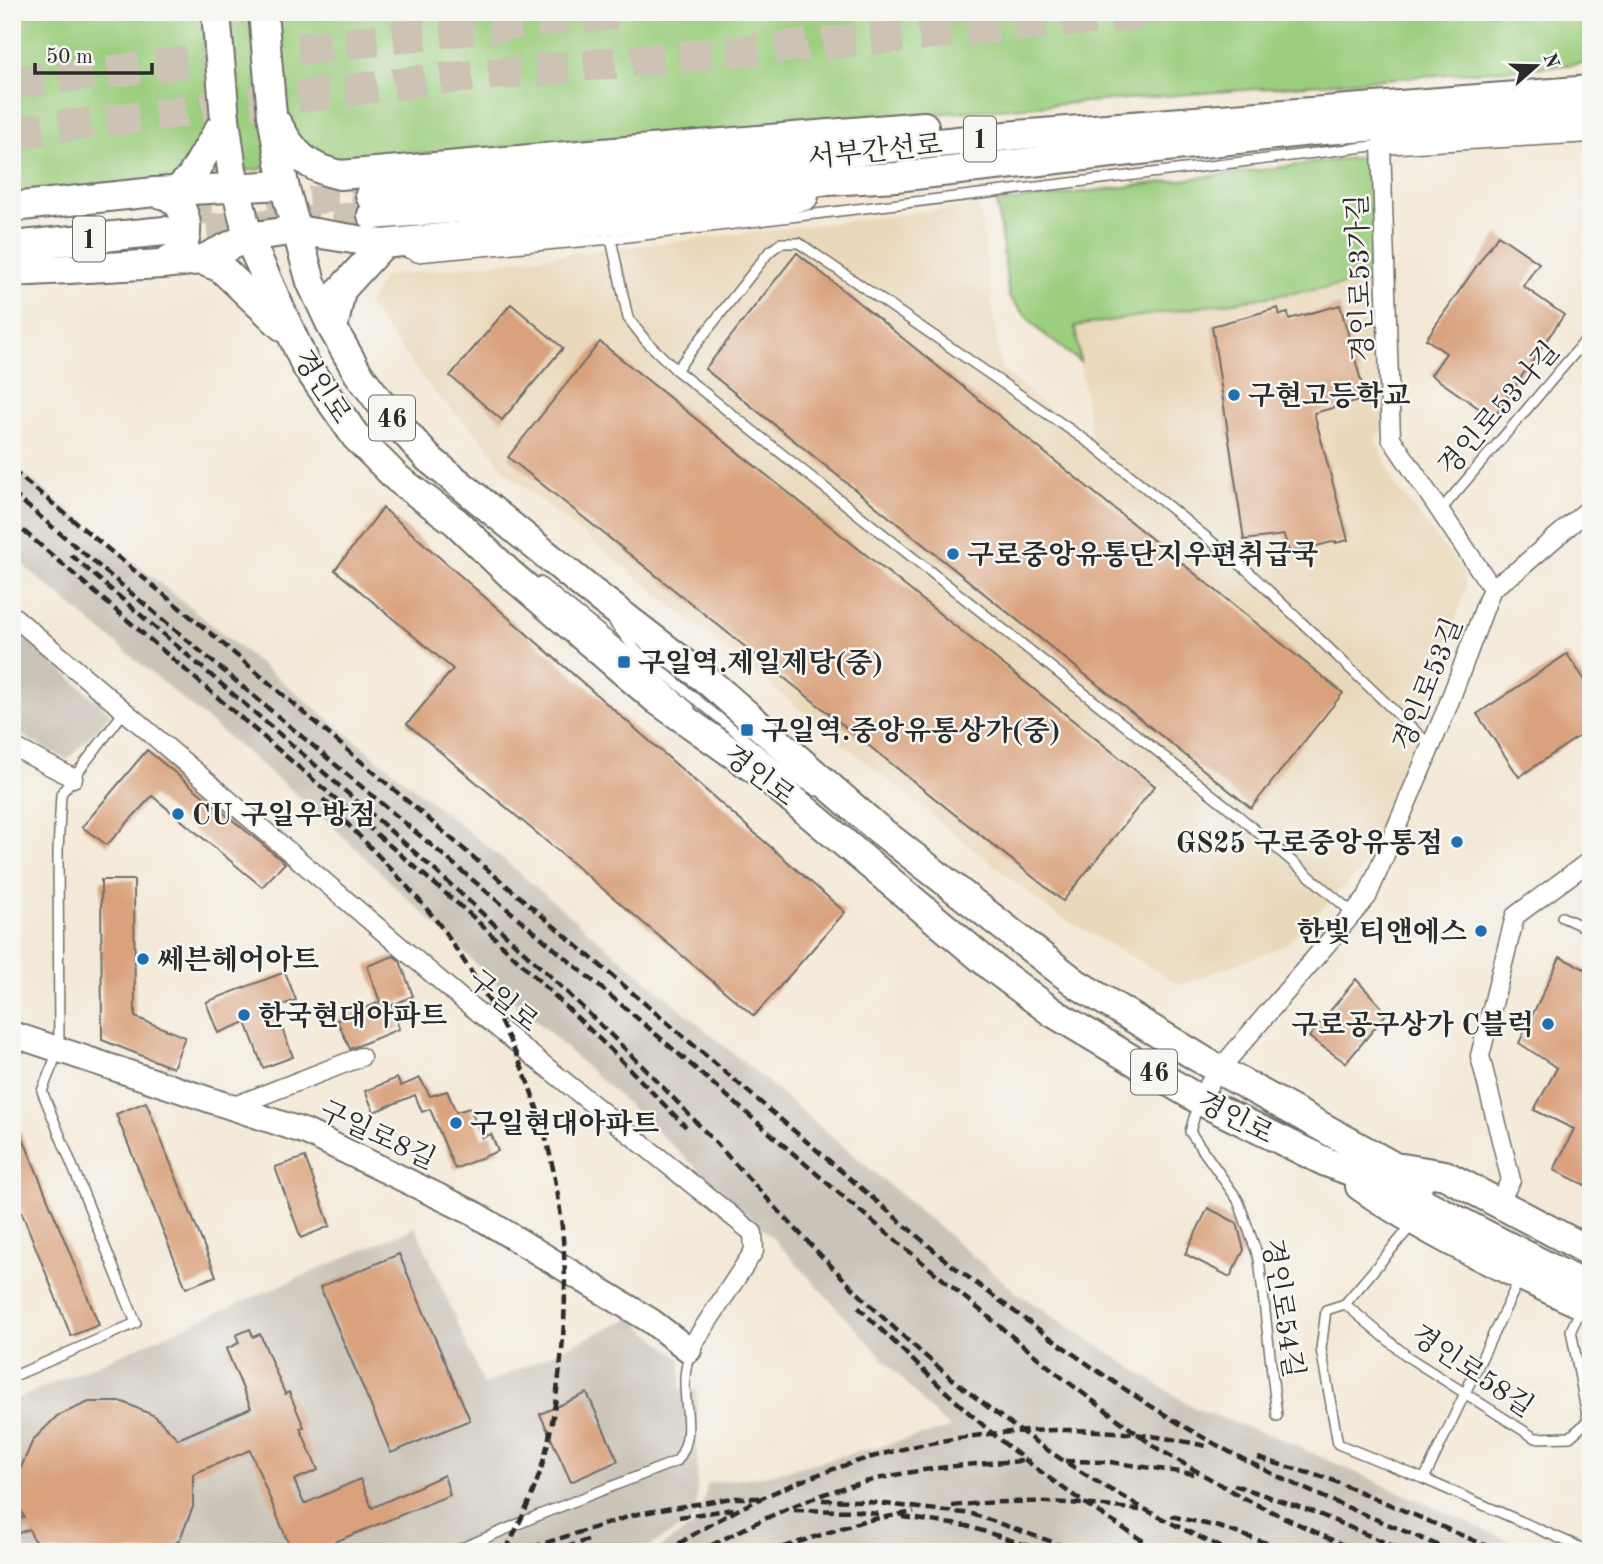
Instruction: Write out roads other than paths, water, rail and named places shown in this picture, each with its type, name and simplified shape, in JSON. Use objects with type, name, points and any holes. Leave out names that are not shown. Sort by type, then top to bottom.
[{"type":"main road","name":"경인로","points":[[216,12],[225,119],[235,187],[248,237],[306,364],[356,436],[398,479],[456,522],[509,573],[657,700],[766,777],[992,967],[1042,1004],[1199,1099],[1326,1162],[1393,1187],[1588,1301]]},
{"type":"main road","name":"경인로","points":[[263,12],[272,115],[285,185],[311,282],[358,373],[388,413],[428,458],[587,588],[708,681],[877,828],[1077,984],[1219,1070],[1389,1165],[1591,1269]]},
{"type":"main road","name":"서부간선로","points":[[369,194],[780,159],[1017,135],[1591,90]]},
{"type":"main road","name":"서부간선로","points":[[369,194],[758,185],[896,177],[1311,131],[1591,111]]},
{"type":"main road","points":[[272,115],[290,147],[310,164],[340,175],[369,194]]},
{"type":"main road","points":[[166,207],[191,177],[225,119]]},
{"type":"main road","points":[[13,265],[162,264],[201,260],[248,237],[297,230],[383,243],[760,205],[896,177]]},
{"type":"main road","points":[[369,194],[359,181],[353,207],[363,228],[383,243]]},
{"type":"main road","points":[[12,207],[166,207],[235,187],[285,185]]},
{"type":"main road","points":[[162,264],[177,254],[184,241],[186,225],[183,209],[172,198],[166,207]]},
{"type":"main road","name":"1","points":[[12,226],[166,207]]},
{"type":"main road","name":"1","points":[[13,265],[166,207]]},
{"type":"main road","points":[[333,329],[341,290],[383,243]]},
{"type":"main road","points":[[201,260],[221,268],[291,334]]},
{"type":"main road","points":[[1326,1162],[1392,1209],[1521,1276],[1588,1301]]},
{"type":"main road","points":[[1389,1165],[1445,1175],[1591,1252]]},
{"type":"street","points":[[1381,145],[1591,133]]},
{"type":"street","name":"경인로53가길","points":[[1381,145],[1391,438],[1492,589]]},
{"type":"street","points":[[1492,589],[1591,507]]},
{"type":"street","name":"경인로53길","points":[[1199,1099],[1219,1070],[1367,897],[1431,746],[1492,589]]},
{"type":"street","name":"구일로","points":[[12,615],[463,1000],[753,1233],[754,1251],[689,1350]]},
{"type":"street","points":[[12,746],[74,778]]},
{"type":"street","points":[[1498,1203],[1511,1180],[1480,1056],[1515,916],[1591,860]]},
{"type":"street","name":"구일로8길","points":[[12,1034],[306,1132],[466,1209],[651,1321],[689,1350]]},
{"type":"street","points":[[232,1107],[361,1056]]},
{"type":"lane","points":[[383,243],[417,257],[611,239],[1381,145]]},
{"type":"lane","points":[[611,239],[628,318],[646,341],[676,370],[1234,812],[1354,914]]},
{"type":"lane","points":[[676,370],[769,252],[781,243],[799,243],[1094,446],[1248,571],[1431,746]]},
{"type":"lane","name":"경인로53나길","points":[[1440,511],[1591,334]]},
{"type":"lane","points":[[456,522],[502,552]]},
{"type":"lane","points":[[535,577],[631,655],[766,777]]},
{"type":"lane","points":[[12,1377],[136,1323],[41,1091],[59,1049],[58,851],[61,794],[124,712]]},
{"type":"lane","points":[[1562,917],[1591,930]]},
{"type":"lane","name":"경인로54길","points":[[1199,1099],[1190,1132],[1238,1200],[1259,1259],[1277,1416]]},
{"type":"lane","points":[[1415,1221],[1345,1304],[1326,1310],[1321,1349],[1338,1444],[1591,1552]]},
{"type":"lane","points":[[1424,1479],[1521,1276]]},
{"type":"lane","name":"경인로58길","points":[[1345,1304],[1408,1357],[1535,1438],[1570,1437],[1588,1421],[1571,1331],[1588,1301]]},
{"type":"lane","points":[[453,1552],[677,1461],[685,1450],[689,1436],[685,1380],[689,1350]]},
{"type":"tunnel","points":[[12,83],[633,12]]},
{"type":"tunnel","points":[[12,133],[429,80],[1162,12]]},
{"type":"tunnel","points":[[184,212],[370,195]]},
{"type":"tunnel","points":[[165,231],[372,215]]},
{"type":"railway","points":[[12,470],[208,631],[949,1263],[1101,1374],[1180,1424],[1286,1480],[1453,1552]]},
{"type":"railway","points":[[12,493],[643,1023],[848,1201],[1060,1376],[1155,1447],[1247,1500],[1358,1552]]},
{"type":"railway","points":[[12,521],[472,916],[613,1052],[686,1127]]},
{"type":"railway","points":[[71,555],[349,794],[553,979],[650,1074],[859,1294],[943,1371],[1034,1441],[1081,1472],[1180,1528],[1232,1552]]},
{"type":"railway","points":[[323,799],[422,903],[462,958],[492,1006],[517,1056],[536,1106],[551,1158],[560,1210],[565,1264],[559,1376],[550,1433],[539,1476],[505,1552]]},
{"type":"railway","points":[[858,1307],[955,1400],[1015,1452],[1087,1505],[1162,1552]]},
{"type":"railway","points":[[666,1552],[727,1516],[791,1485],[858,1461],[928,1444],[998,1433],[1069,1430],[1140,1435],[1210,1447]]},
{"type":"railway","points":[[1258,1458],[1332,1480],[1501,1552]]},
{"type":"railway","points":[[698,1552],[792,1507],[850,1486],[940,1468],[1030,1461]]},
{"type":"railway","points":[[1065,1461],[1110,1462],[1194,1474]]},
{"type":"railway","points":[[1234,1485],[1314,1512],[1407,1552]]},
{"type":"railway","points":[[517,1552],[637,1514],[732,1498],[759,1498]]},
{"type":"railway","points":[[822,1500],[860,1501],[972,1514],[1081,1552]]},
{"type":"railway","points":[[952,1506],[1046,1502],[1140,1510]]},
{"type":"railway","points":[[679,1517],[734,1509]]},
{"type":"railway","points":[[794,1510],[878,1514]]},
{"type":"railway","points":[[769,1552],[863,1521],[914,1512]]},
{"type":"railway","points":[[1171,1516],[1219,1527],[1293,1552]]},
{"type":"railway","points":[[902,1517],[967,1526],[1048,1552]]},
{"type":"railway","points":[[551,1552],[588,1540]]},
{"type":"place","name":"구현고등학교","points":[[1234,395]]},
{"type":"place","name":"구로중앙유통단지우편취급국","points":[[953,554]]},
{"type":"place","name":"구일역.제일제당(중)","points":[[624,662]]},
{"type":"place","name":"구일역.중앙유통상가(중)","points":[[747,730]]},
{"type":"place","name":"CU 구일우방점","points":[[178,814]]},
{"type":"place","name":"GS25 구로중앙유통점","points":[[1457,842]]},
{"type":"place","name":"한빛 티앤에스","points":[[1481,931]]},
{"type":"place","name":"쎄븐헤어아트","points":[[143,959]]},
{"type":"place","name":"한국현대아파트","points":[[244,1015]]},
{"type":"place","name":"구로공구상가 C블럭","points":[[1548,1024]]},
{"type":"place","name":"구일현대아파트","points":[[456,1123]]}]
